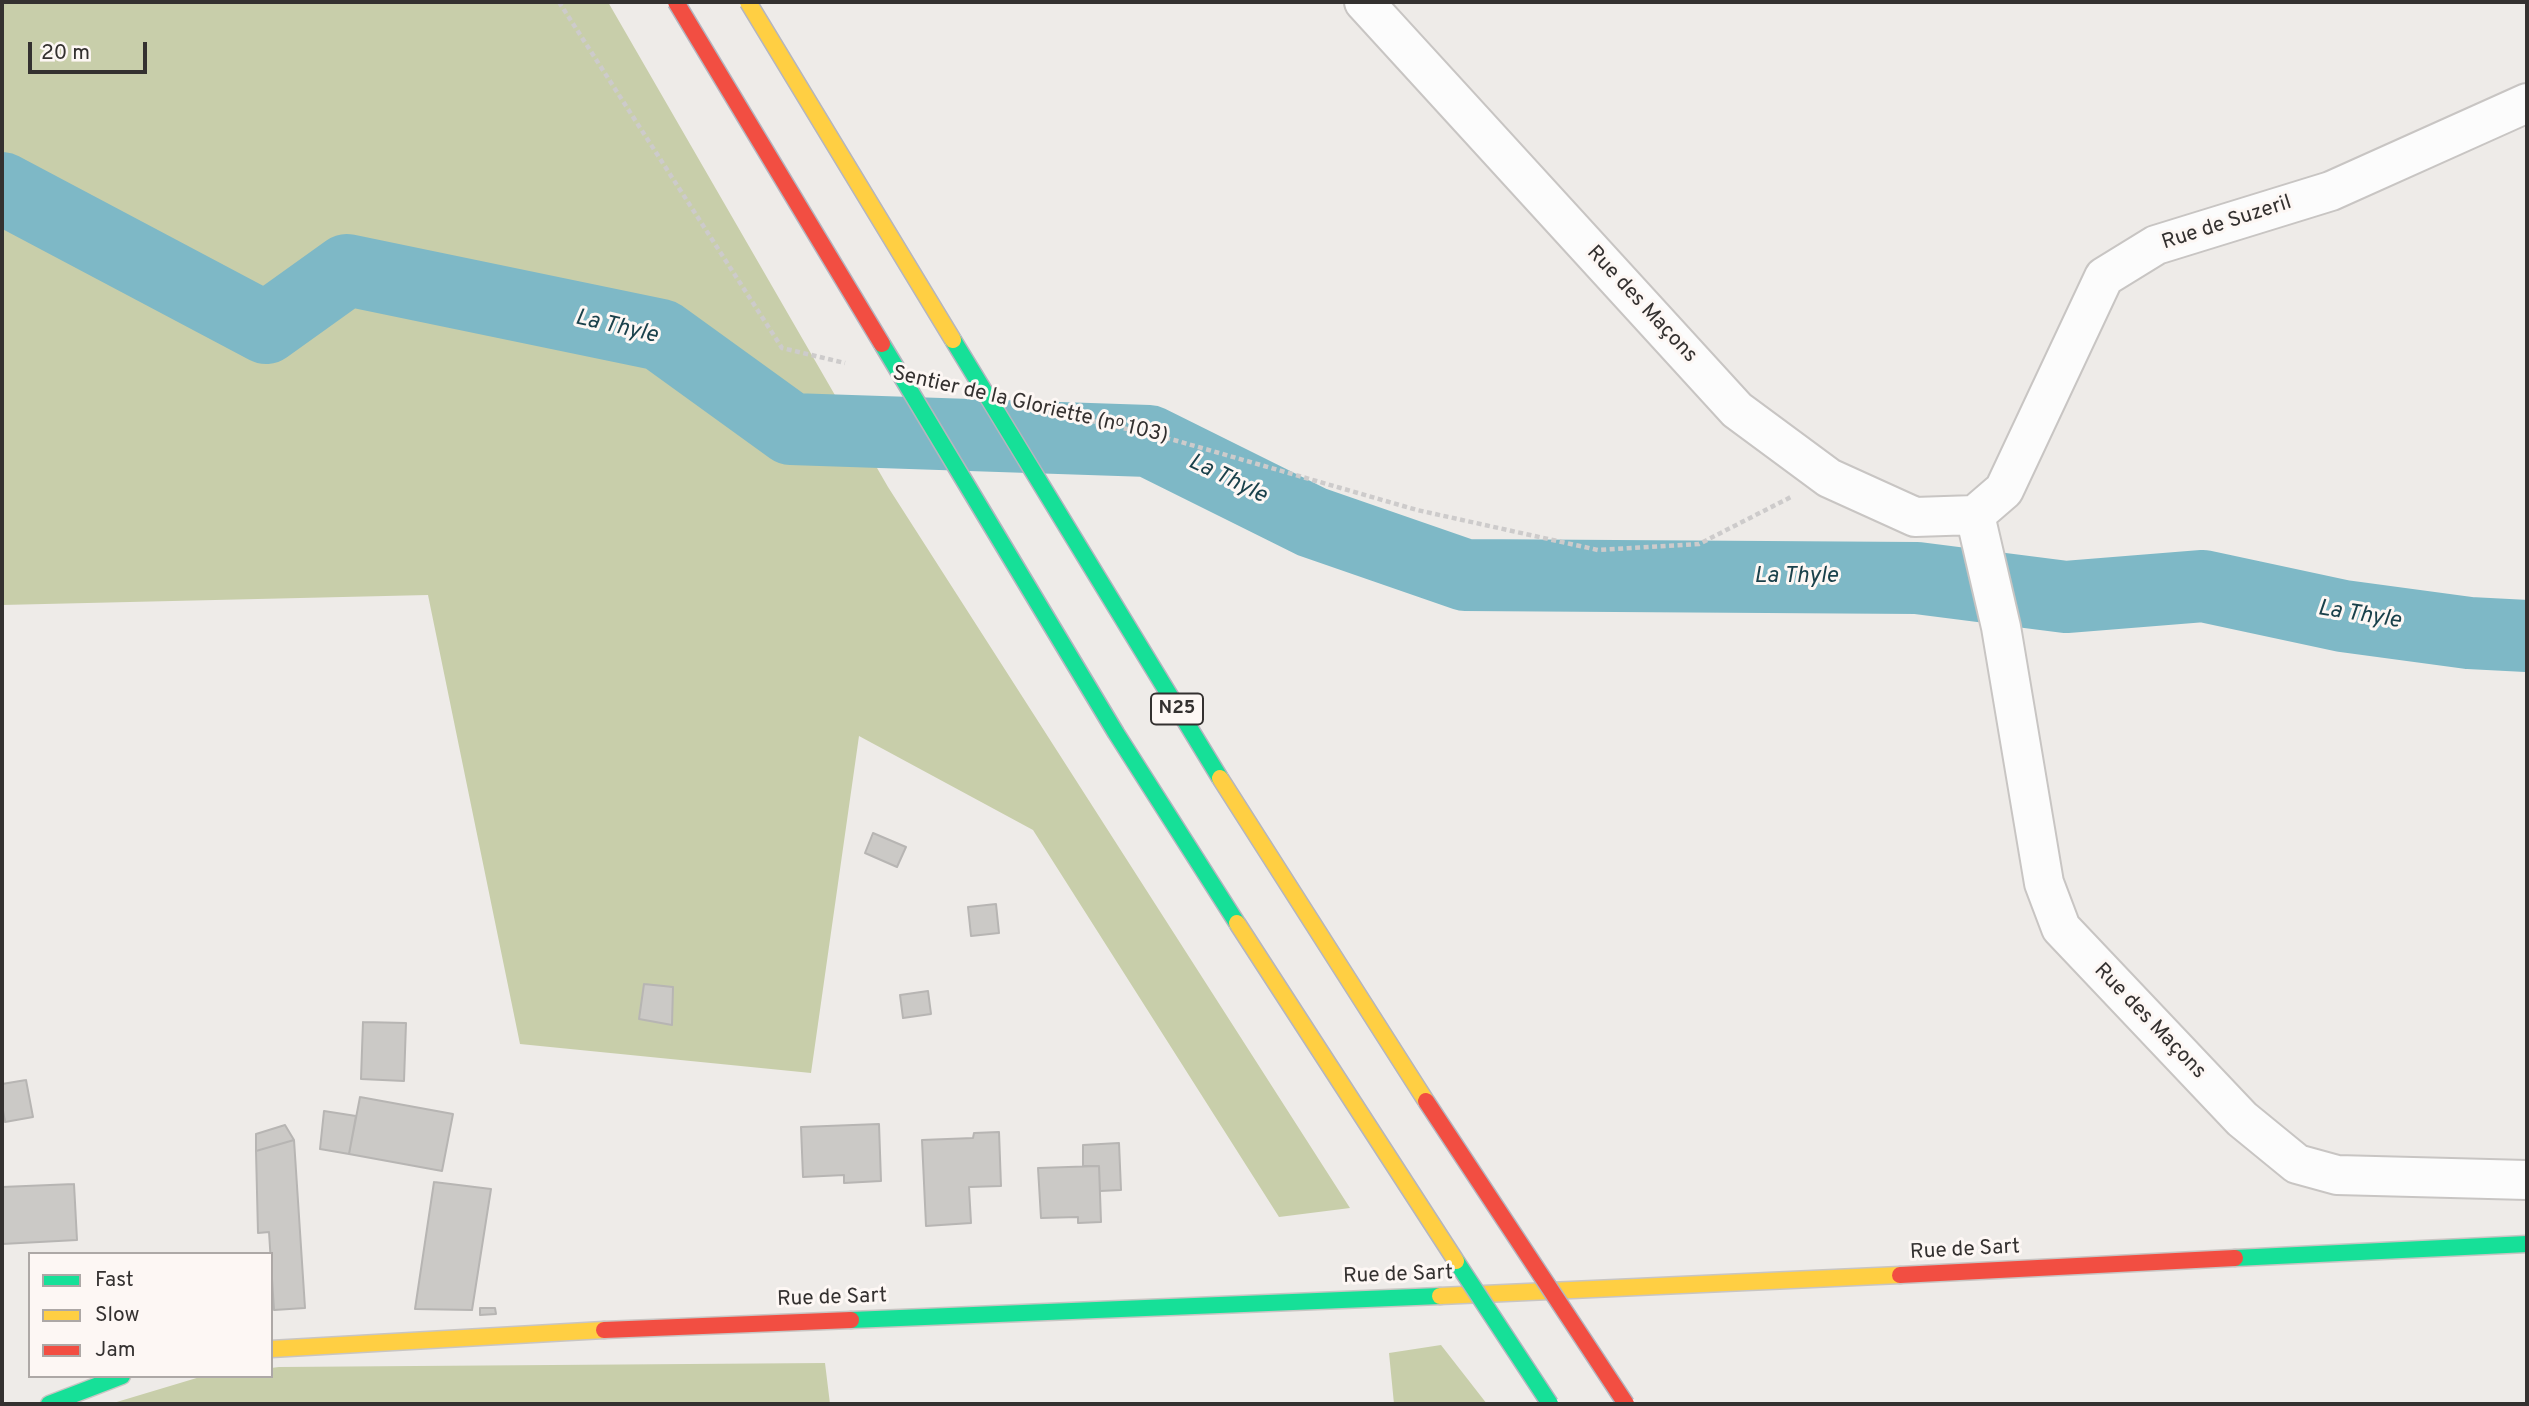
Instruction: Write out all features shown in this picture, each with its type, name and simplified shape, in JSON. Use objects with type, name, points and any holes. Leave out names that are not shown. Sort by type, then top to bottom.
[{"type":"main road","points":[[676,2],[1116,733],[1340,1084],[1550,1404]]},
{"type":"main road","name":"N25","points":[[748,2],[1172,701],[1393,1052],[1626,1404]]},
{"type":"main road","name":"Rue de Sart","points":[[273,1349],[504,1335],[1692,1285],[2527,1244]]},
{"type":"main road","points":[[51,1404],[117,1378]]},
{"type":"street","name":"Rue des Maçons","points":[[1364,2],[1737,410],[1829,478],[1915,517],[1975,515],[2001,627],[2044,883],[2061,928],[2242,1119],[2297,1164],[2337,1175],[2527,1180]]},
{"type":"street","name":"Rue de Suzeril","points":[[1975,515],[2004,490],[2104,277],[2155,246],[2331,191],[2527,103]]},
{"type":"path","points":[[559,2],[782,348],[850,364]]},
{"type":"path","name":"Sentier de la Gloriette (nᵒ 103)","points":[[1039,408],[1174,440],[1417,510],[1598,550],[1699,544],[1829,478]]},
{"type":"green space","points":[[2,2],[608,2],[888,487],[1350,1208],[1279,1217],[1033,830],[859,736],[811,1073],[520,1044],[428,595],[2,605]]},
{"type":"green space","points":[[1441,1345],[1487,1404],[1394,1404],[1389,1353]]},
{"type":"green space","points":[[825,1363],[830,1404],[110,1404],[197,1378],[273,1378],[273,1368]]},
{"type":"building","points":[[873,833],[906,847],[897,867],[865,853]]},
{"type":"building","points":[[996,904],[999,933],[971,936],[968,907]]},
{"type":"building","points":[[644,984],[673,987],[672,1025],[639,1019]]},
{"type":"building","points":[[928,991],[931,1014],[903,1018],[900,995]]},
{"type":"building","points":[[363,1022],[406,1023],[404,1081],[361,1079]]},
{"type":"building","points":[[26,1080],[33,1117],[5,1122],[2,1084]]},
{"type":"building","points":[[360,1097],[453,1114],[442,1171],[349,1154]]},
{"type":"building","points":[[324,1111],[356,1116],[349,1154],[320,1149]]},
{"type":"building","points":[[879,1124],[881,1181],[844,1183],[844,1175],[803,1177],[801,1127]]},
{"type":"building","points":[[285,1125],[294,1140],[256,1151],[256,1134]]},
{"type":"building","points":[[999,1132],[1001,1186],[969,1187],[971,1223],[926,1226],[922,1140],[973,1138],[974,1133]]},
{"type":"building","points":[[294,1140],[305,1308],[274,1310],[273,1252],[270,1252],[269,1232],[258,1233],[256,1151]]},
{"type":"building","points":[[1119,1143],[1121,1190],[1100,1191],[1099,1166],[1083,1166],[1083,1145]]},
{"type":"building","points":[[1099,1166],[1101,1222],[1078,1223],[1078,1217],[1041,1218],[1038,1168]]},
{"type":"building","points":[[434,1182],[491,1189],[472,1310],[415,1309]]},
{"type":"building","points":[[74,1184],[77,1240],[2,1244],[2,1187]]},
{"type":"building","points":[[480,1308],[495,1308],[496,1314],[480,1315]]},
{"type":"waterway","name":"La Thyle","points":[[2,188],[266,328],[347,270],[661,335],[791,429],[1149,441],[1312,522],[1465,575],[1917,578],[2066,597],[2203,586],[2343,616],[2469,633],[2527,636]]},
{"type":"traffic: fast","points":[[953,340],[1220,778]]},
{"type":"traffic: fast","points":[[882,344],[1116,733],[1237,923]]},
{"type":"traffic: fast","points":[[2235,1258],[2527,1244]]},
{"type":"traffic: fast","points":[[1456,1261],[1550,1404]]},
{"type":"traffic: fast","points":[[851,1320],[1440,1296]]},
{"type":"traffic: fast","points":[[49,1404],[117,1378]]},
{"type":"traffic: slow","points":[[748,2],[953,340]]},
{"type":"traffic: slow","points":[[1220,778],[1426,1101]]},
{"type":"traffic: slow","points":[[1237,923],[1456,1261]]},
{"type":"traffic: slow","points":[[1440,1296],[1900,1275]]},
{"type":"traffic: slow","points":[[273,1349],[604,1330]]},
{"type":"traffic: jam","points":[[676,2],[882,344]]},
{"type":"traffic: jam","points":[[1426,1101],[1626,1404]]},
{"type":"traffic: jam","points":[[1900,1275],[2235,1258]]},
{"type":"traffic: jam","points":[[604,1330],[851,1320]]}]
